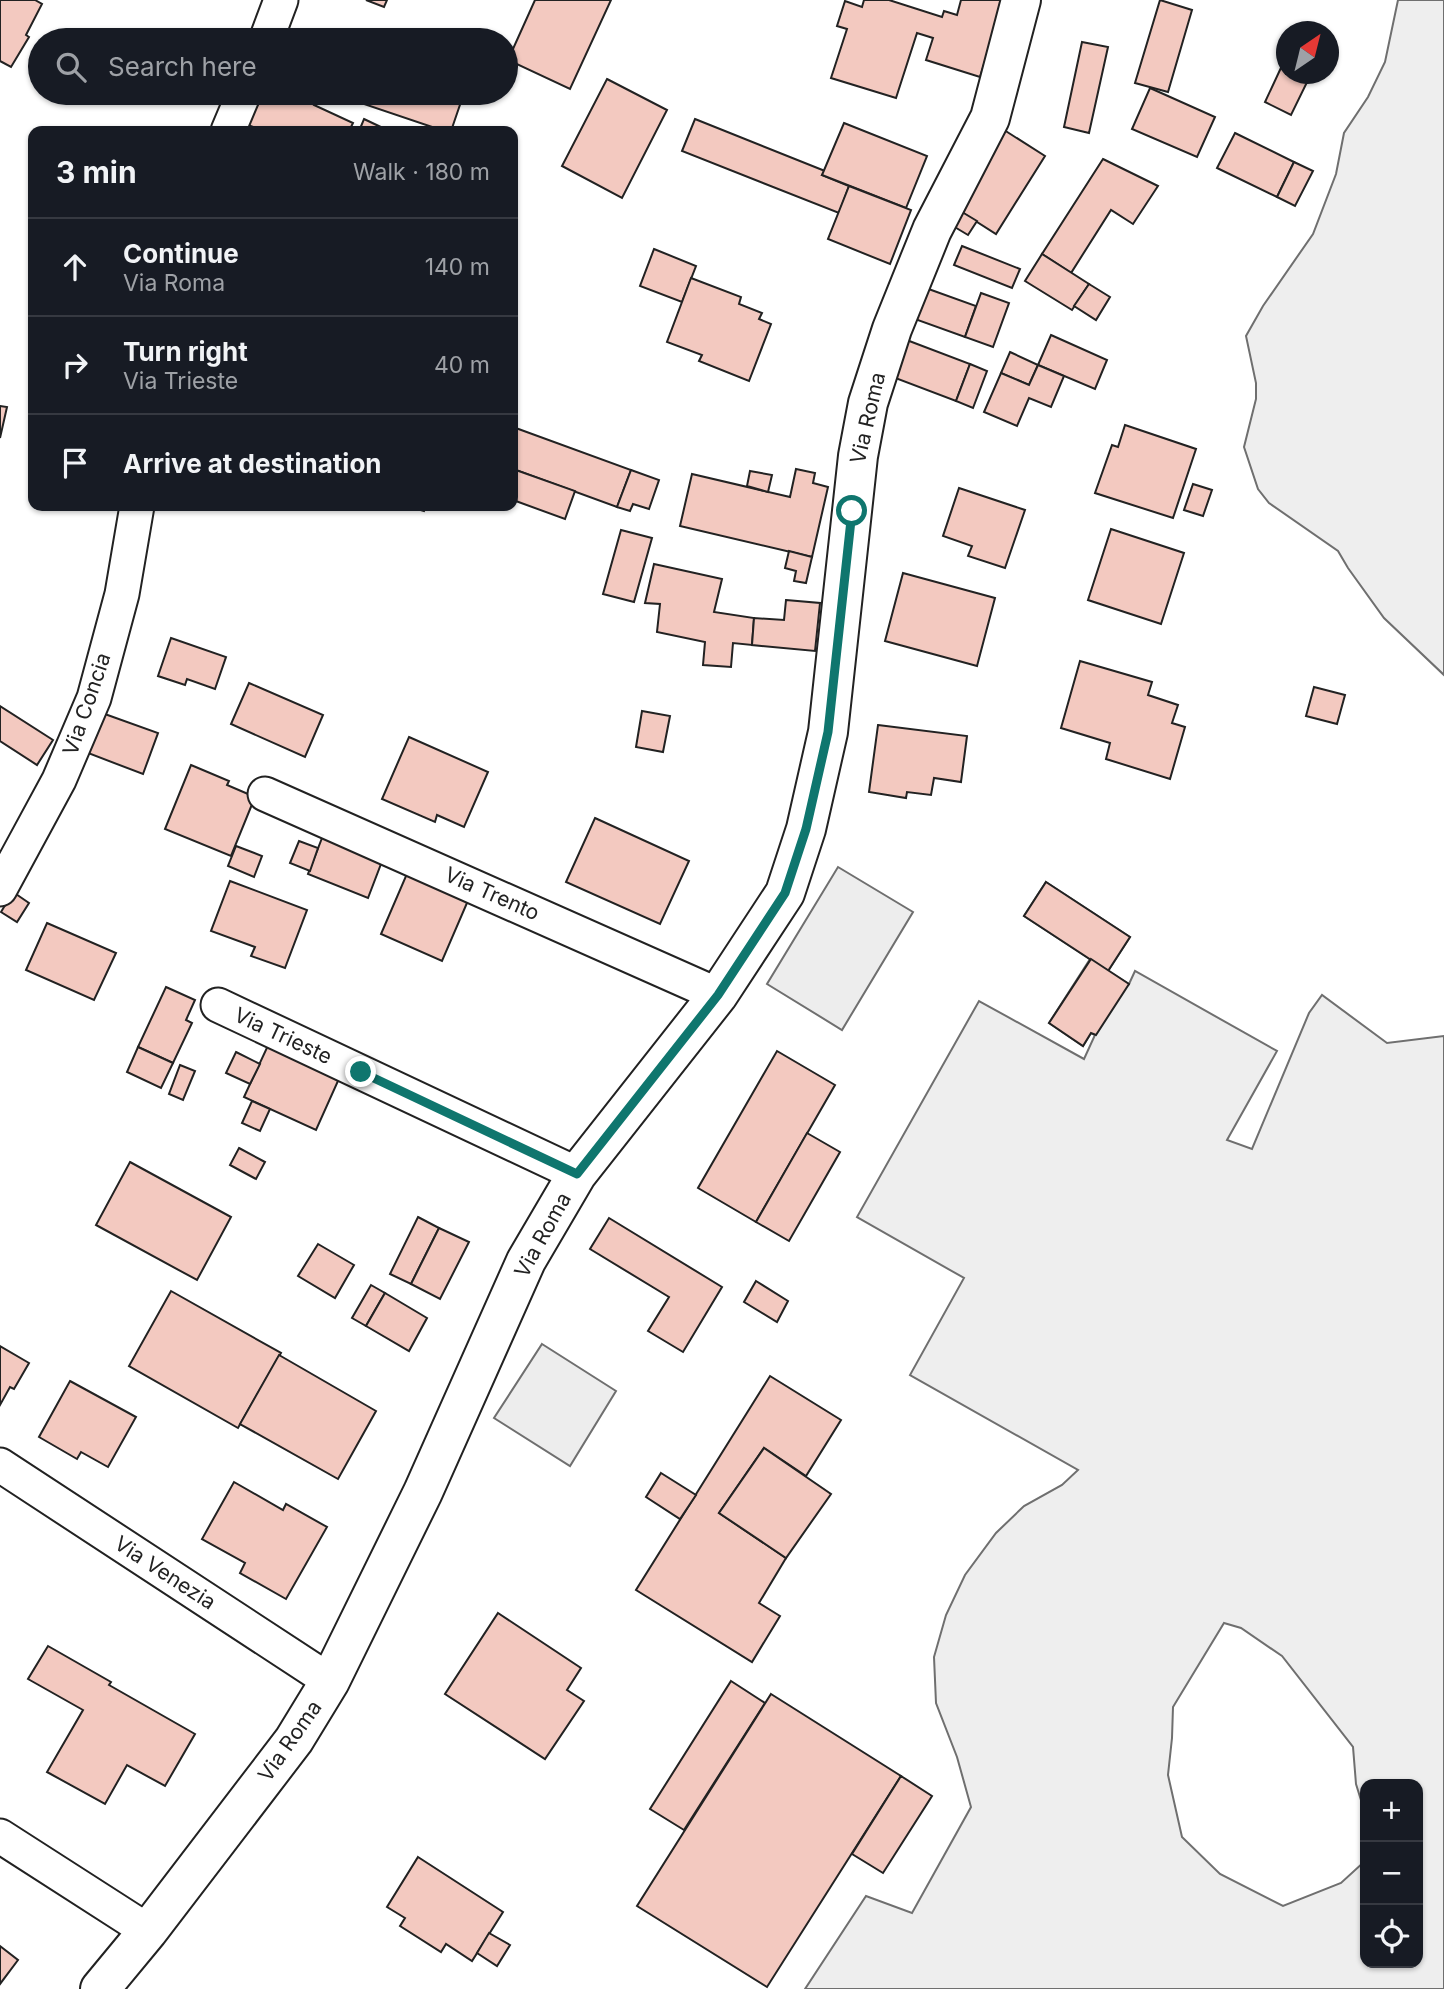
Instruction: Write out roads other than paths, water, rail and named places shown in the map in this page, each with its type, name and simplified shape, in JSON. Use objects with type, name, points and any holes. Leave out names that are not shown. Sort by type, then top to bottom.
[{"type":"main road","name":"Via Roma","points":[[100,1989],[148,1931],[294,1740],[330,1681],[423,1492],[526,1261],[577,1174],[718,995],[785,893],[806,829],[828,732],[858,456],[868,403],[892,328],[932,230],[989,118],[1021,0]]},
{"type":"street","points":[[270,28],[281,0]]},
{"type":"street","points":[[230,126],[239,105]]},
{"type":"street","name":"Via Concia","points":[[0,889],[59,780],[94,698],[122,594],[136,511]]},
{"type":"street","name":"Via Trento","points":[[265,794],[718,995]]},
{"type":"street","name":"Via Trieste","points":[[218,1005],[577,1174]]},
{"type":"street","name":"Via Venezia","points":[[0,1465],[330,1681]]},
{"type":"street","points":[[0,1836],[148,1931]]}]
